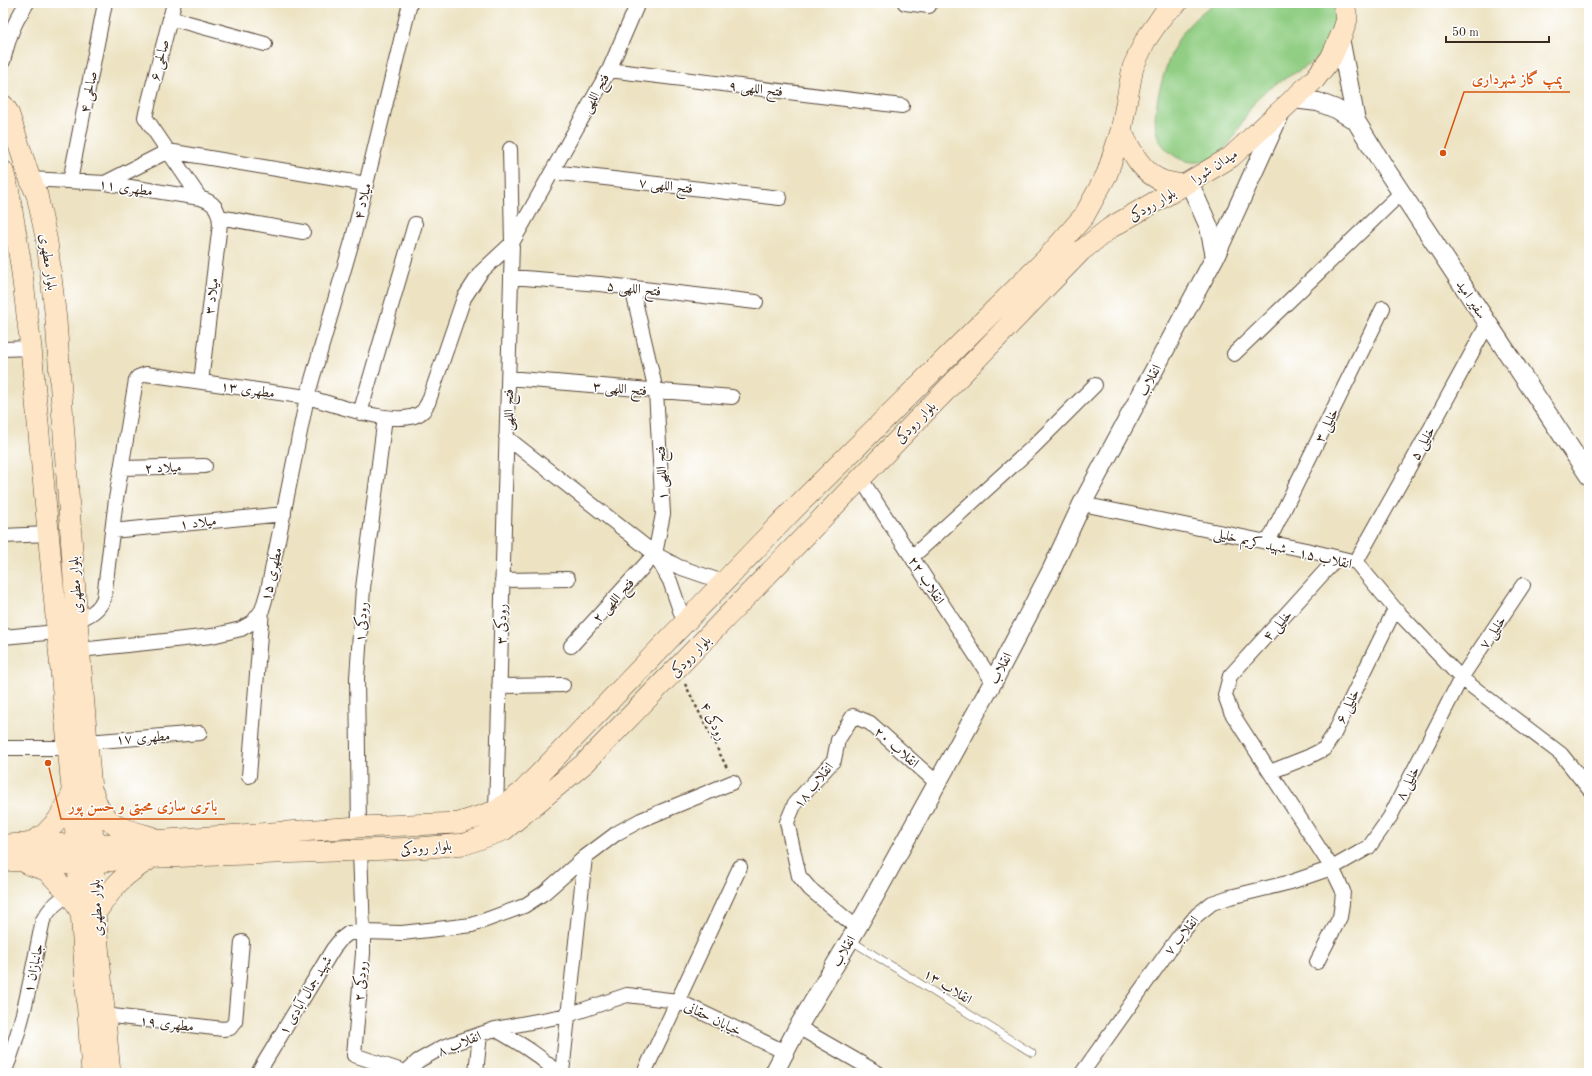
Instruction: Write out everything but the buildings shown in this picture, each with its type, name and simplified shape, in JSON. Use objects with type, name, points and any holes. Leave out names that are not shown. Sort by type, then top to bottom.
[{"type":"main road","points":[[1122,131],[1133,67],[1145,41],[1165,12],[1176,3]]},
{"type":"main road","name":"میدان شورا","points":[[1122,131],[1135,158],[1147,172],[1162,181],[1187,184],[1231,158],[1315,79],[1331,58],[1340,38],[1349,8]]},
{"type":"main road","name":"بلوار مطهری","points":[[3,105],[8,112],[30,179],[37,195],[47,242],[56,320],[87,742],[81,786],[85,854],[85,917],[92,1073]]},
{"type":"main road","name":"بلوار رودکی","points":[[3,845],[17,855],[46,843],[85,854],[156,849],[359,827],[459,823],[496,811],[521,793],[794,509],[1048,257],[1084,216],[1107,174],[1122,131]]},
{"type":"main road","name":"بلوار مطهری","points":[[3,171],[21,265],[31,348],[68,748],[81,786]]},
{"type":"main road","name":"بلوار رودکی","points":[[156,849],[360,851],[419,848],[465,844],[504,830],[585,763],[678,669],[1081,251],[1110,228],[1187,184]]},
{"type":"main road","points":[[1084,216],[1100,211],[1106,213],[1111,223],[1110,228]]},
{"type":"main road","points":[[81,786],[101,812],[112,821],[156,849],[122,878],[85,917],[46,870],[17,855],[46,834],[58,820],[81,786]]},
{"type":"main road","name":"بلوار مطهری","points":[[85,917],[104,1015],[110,1073]]},
{"type":"street","points":[[3,61],[10,33],[17,18],[27,3]]},
{"type":"street","name":"صالحی ۴","points":[[70,181],[105,3]]},
{"type":"street","name":"صالحی ۶","points":[[168,151],[145,117],[174,3]]},
{"type":"street","name":"میلاد ۴","points":[[307,397],[353,238],[410,3]]},
{"type":"street","name":"فتح اللهی","points":[[512,243],[609,70],[638,3]]},
{"type":"street","points":[[905,3],[929,6]]},
{"type":"street","points":[[170,18],[265,44]]},
{"type":"street","name":"سفیر امید","points":[[1340,38],[1356,121],[1589,476]]},
{"type":"street","name":"فتح اللهی ۹","points":[[609,70],[902,106]]},
{"type":"street","name":"سفیر امید","points":[[1288,104],[1318,102],[1336,108],[1356,121]]},
{"type":"street","name":"انقلاب","points":[[774,1073],[798,1027],[853,934],[993,682],[1050,571],[1082,504],[1215,257],[1288,104]]},
{"type":"street","name":"فتح اللهی","points":[[510,149],[512,243],[506,437],[655,554]]},
{"type":"street","points":[[105,183],[168,151],[366,184]]},
{"type":"street","points":[[168,151],[200,198]]},
{"type":"street","name":"فتح اللهی ۷","points":[[552,172],[780,198]]},
{"type":"street","name":"مطهری ۱۱","points":[[30,179],[105,183],[200,198],[208,200],[214,204],[218,213]]},
{"type":"street","points":[[1187,184],[1209,227],[1215,257]]},
{"type":"street","points":[[1234,354],[1402,193]]},
{"type":"street","points":[[218,213],[303,232]]},
{"type":"street","name":"میلاد ۳","points":[[201,382],[220,224],[218,213]]},
{"type":"street","points":[[360,413],[415,224]]},
{"type":"street","name":"مطهری ۱۳","points":[[78,621],[96,611],[101,606],[104,598],[121,468],[136,380],[138,377],[146,374],[307,397],[332,403],[360,413],[385,417],[407,417],[416,415],[423,411],[428,403],[464,298],[480,272],[512,243]]},
{"type":"street","name":"فتح اللهی ۵","points":[[511,277],[632,288],[756,302]]},
{"type":"street","name":"فتح اللهی ۱","points":[[632,288],[656,391],[663,514],[655,554]]},
{"type":"street","name":"خلیلی ۳","points":[[1268,542],[1383,308]]},
{"type":"street","name":"خلیلی ۵","points":[[1356,562],[1488,323]]},
{"type":"street","points":[[3,349],[31,348]]},
{"type":"street","name":"فتح اللهی ۳","points":[[508,378],[732,397]]},
{"type":"street","points":[[912,557],[1033,447],[1095,385]]},
{"type":"street","name":"مطهری ۱۵","points":[[80,650],[212,636],[241,629],[253,622],[262,610],[284,514],[307,397]]},
{"type":"street","name":"رودکی ۱","points":[[359,827],[357,678],[363,588],[385,417]]},
{"type":"street","name":"رودکی ۳","points":[[496,811],[506,437]]},
{"type":"street","name":"میلاد ۲","points":[[121,468],[205,466]]},
{"type":"street","name":"انقلاب ۲۲","points":[[861,479],[993,682]]},
{"type":"street","name":"انقلاب ۱۵ - شهید کریم خلیلی","points":[[1082,504],[1268,542],[1356,562],[1395,609],[1461,678],[1562,754],[1589,789]]},
{"type":"street","name":"میلاد ۱","points":[[112,531],[284,514]]},
{"type":"street","points":[[3,536],[48,534]]},
{"type":"street","points":[[655,554],[679,567],[723,582]]},
{"type":"street","points":[[655,554],[670,581],[684,622]]},
{"type":"street","name":"فتح اللهی ۲","points":[[571,646],[655,554]]},
{"type":"street","name":"خلیلی ۴","points":[[1270,772],[1230,712],[1225,695],[1230,676],[1337,558]]},
{"type":"street","points":[[502,580],[568,579]]},
{"type":"street","name":"خلیلی ۷","points":[[1461,678],[1523,586]]},
{"type":"street","name":"خلیلی ۶","points":[[1270,772],[1324,749],[1334,734],[1395,609]]},
{"type":"street","points":[[249,776],[262,610]]},
{"type":"street","points":[[3,637],[57,632]]},
{"type":"street","name":"خلیلی ۸","points":[[1332,868],[1369,847],[1390,817],[1461,678]]},
{"type":"street","points":[[499,686],[563,686]]},
{"type":"street","name":"انقلاب ۲۰","points":[[853,716],[870,724],[937,783]]},
{"type":"street","name":"انقلاب ۱۸","points":[[853,716],[838,740],[834,760],[795,803],[787,822],[799,876],[853,934]]},
{"type":"street","name":"مطهری ۱۷","points":[[87,742],[200,733]]},
{"type":"street","points":[[3,748],[68,748]]},
{"type":"street","points":[[1270,772],[1332,868],[1343,891],[1340,917],[1316,962]]},
{"type":"street","name":"شهید جمال آبادی ۱","points":[[258,1073],[333,950],[341,939],[350,933],[402,933],[472,926],[524,906],[544,893],[585,857],[618,833],[641,820],[734,782]]},
{"type":"street","name":"رودکی ۲","points":[[360,851],[363,932],[354,1055],[405,1073]]},
{"type":"street","points":[[562,1073],[585,857]]},
{"type":"street","points":[[644,1073],[740,867]]},
{"type":"street","name":"انقلاب ۷","points":[[1082,1073],[1179,936],[1197,915],[1212,903],[1291,882],[1332,868]]},
{"type":"street","name":"جانبازان ۱","points":[[4,1073],[13,1052],[43,920],[50,908],[59,900],[85,917]]},
{"type":"street","name":"مطهری ۱۹","points":[[104,1015],[223,1029],[230,1028],[235,1022],[242,942]]},
{"type":"street","name":"خیابان حقانی","points":[[495,1029],[568,1015],[627,996],[678,1001],[785,1052]]},
{"type":"street","points":[[798,1027],[878,1073]]},
{"type":"street","points":[[495,1029],[547,1062],[557,1073]]},
{"type":"street","name":"انقلاب ۸","points":[[405,1073],[418,1061],[443,1047],[495,1029]]},
{"type":"street","points":[[476,1073],[480,1034]]},
{"type":"lane","name":"انقلاب ۱۳","points":[[853,934],[1032,1053]]},
{"type":"path","name":"رودکی ۴","points":[[678,669],[734,782]]},
{"type":"green space","points":[[1215,3],[1332,3],[1335,13],[1335,29],[1332,39],[1323,52],[1307,66],[1270,88],[1254,102],[1236,134],[1221,152],[1212,158],[1196,162],[1181,159],[1175,156],[1161,143],[1156,129],[1156,108],[1162,80],[1177,42],[1193,21]]},
{"type":"place","name":"پمپ گاز شهرداری","points":[[1443,153]]},
{"type":"place","name":"باتری سازی محبتی و حسن پور","points":[[48,763]]}]
